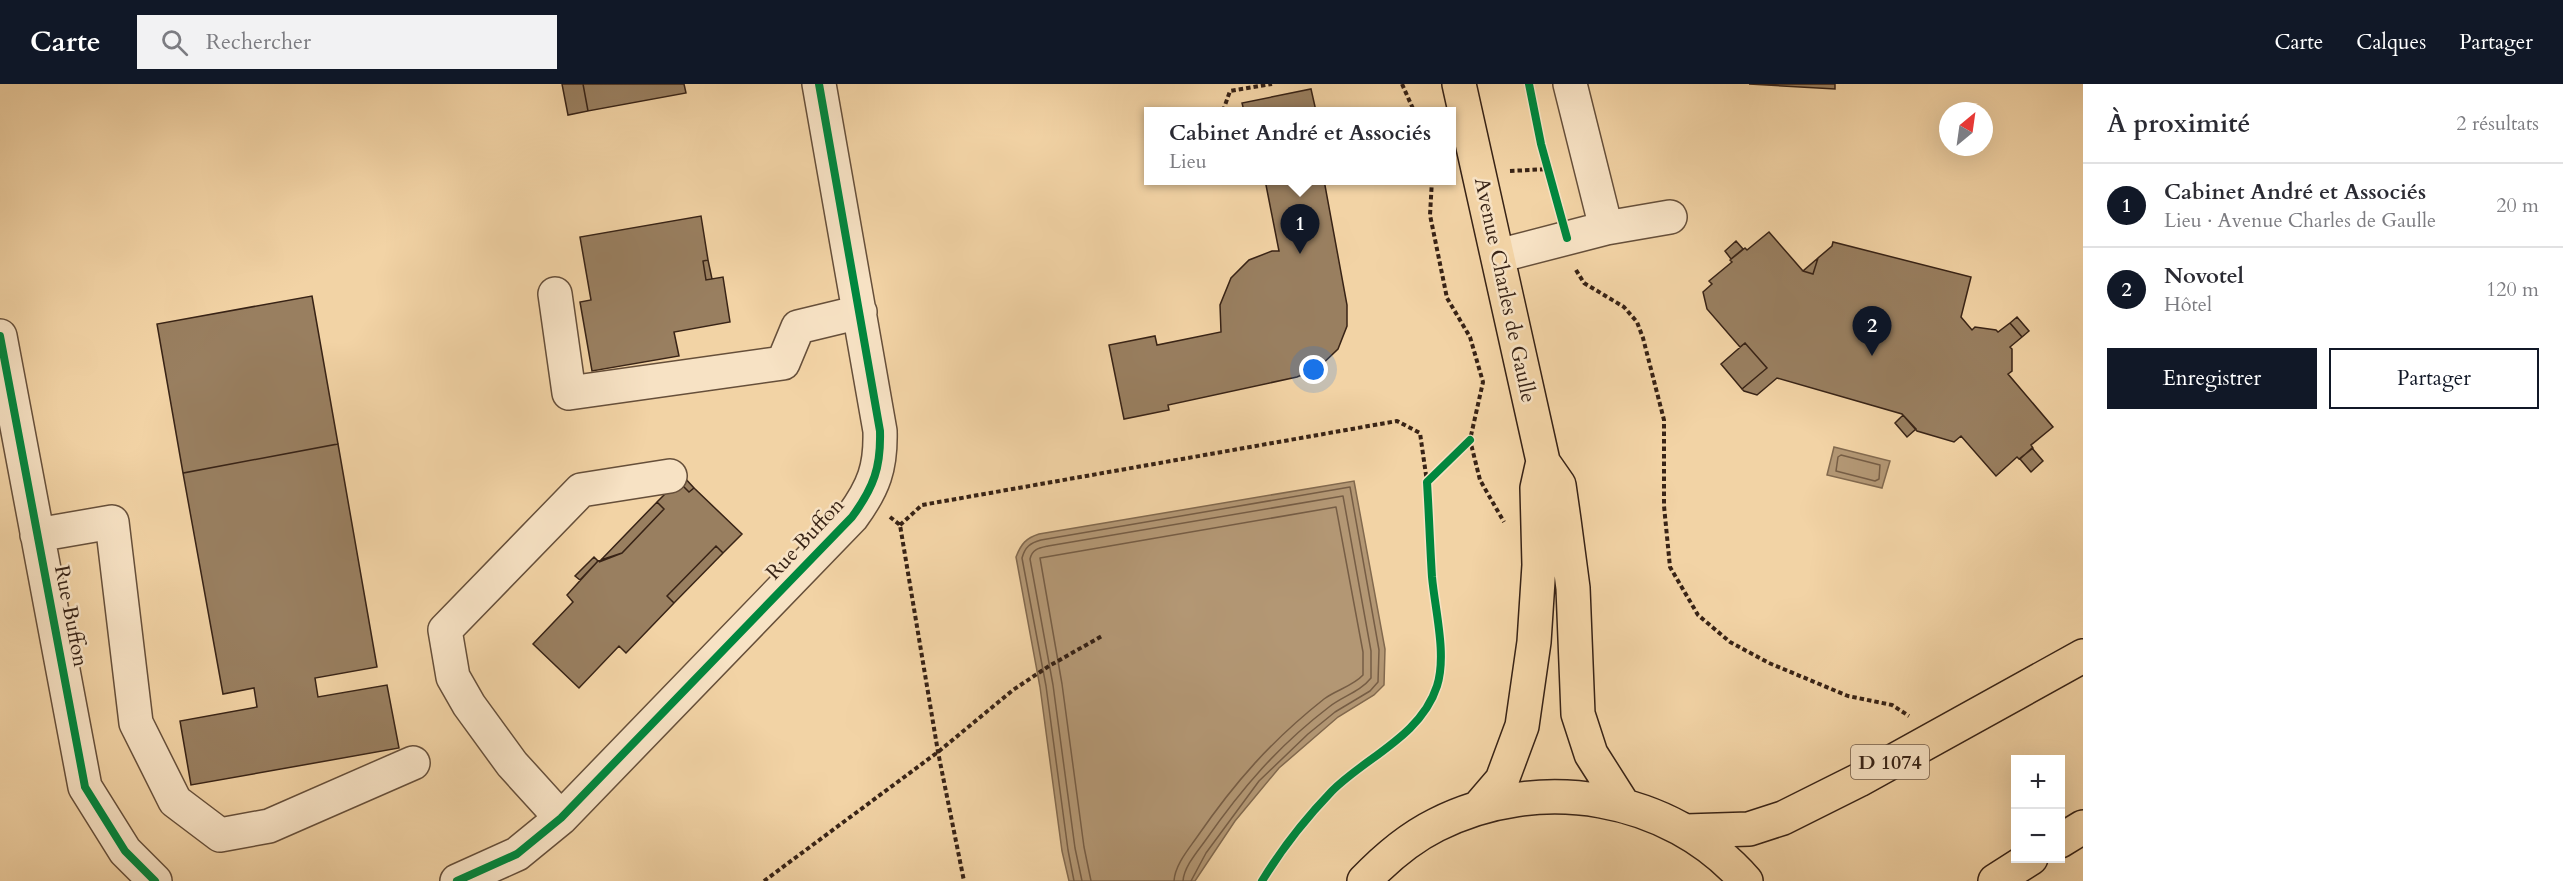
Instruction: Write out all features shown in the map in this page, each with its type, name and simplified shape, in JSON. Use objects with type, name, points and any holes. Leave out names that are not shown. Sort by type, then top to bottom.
[{"type":"main road","name":"Avenue Charles de Gaulle","points":[[1459,84],[1543,461],[1558,486],[1573,588],[1578,714],[1590,754],[1623,806]]},
{"type":"main road","name":"Avenue Charles de Gaulle","points":[[1478,808],[1502,780],[1522,726],[1536,622],[1539,565],[1537,488],[1543,461]]},
{"type":"main road","name":"D 1074","points":[[1686,831],[1725,831],[1767,825],[1859,780],[2083,656]]},
{"type":"main road","points":[[1364,881],[1414,838],[1445,821],[1478,808],[1519,799],[1561,796],[1582,797],[1623,806],[1666,821],[1686,831],[1722,857],[1746,881]]},
{"type":"main road","points":[[2065,838],[2083,827]]},
{"type":"main road","points":[[1995,881],[2023,863]]},
{"type":"street","name":"Rue Buffon","points":[[457,881],[517,854],[561,818],[852,517],[865,499],[878,467],[880,439],[819,84]]},
{"type":"street","points":[[1570,84],[1606,228]]},
{"type":"street","points":[[1498,256],[1606,228],[1670,217]]},
{"type":"street","points":[[555,294],[569,393],[783,363],[798,327],[860,312]]},
{"type":"street","name":"Rue Buffon","points":[[0,336],[86,787],[124,851],[154,881]]},
{"type":"street","points":[[561,818],[512,764],[469,705],[453,677],[445,630],[581,490],[670,476]]},
{"type":"street","points":[[38,535],[112,522],[136,723],[175,801],[220,835],[269,826],[413,763]]},
{"type":"path","points":[[1224,107],[1230,91],[1272,84]]},
{"type":"path","points":[[1402,84],[1411,107]]},
{"type":"path","points":[[1432,185],[1430,215],[1447,298],[1470,337],[1483,382],[1470,440],[1480,480],[1491,502],[1511,531]]},
{"type":"path","points":[[1567,238],[1569,260],[1584,283],[1624,307],[1636,322],[1643,338],[1664,420],[1664,506],[1670,567],[1698,615],[1730,642],[1769,663],[1848,696],[1892,705],[1940,735]]},
{"type":"path","points":[[900,525],[922,505],[1397,422],[1420,433],[1428,492]]},
{"type":"path","points":[[1462,448],[1470,440]]},
{"type":"path","points":[[1427,482],[1436,473]]},
{"type":"path","points":[[865,499],[900,525],[938,752],[964,881]]},
{"type":"path","points":[[764,881],[938,752],[1013,690],[1101,636]]},
{"type":"water","points":[[1834,447],[1890,461],[1882,488],[1827,475]]},
{"type":"water","points":[[1354,481],[1385,649],[1384,685],[1374,695],[1338,717],[1279,768],[1235,821],[1195,881],[1069,881],[1062,851],[1040,687],[1016,557],[1022,545],[1031,537],[1039,534]]},
{"type":"building","points":[[562,84],[583,84],[588,111],[568,115]]},
{"type":"building","points":[[583,84],[684,84],[686,93],[588,111]]},
{"type":"building","points":[[1749,84],[1835,84],[1835,89]]},
{"type":"building","points":[[1311,89],[1315,107],[1243,107],[1242,103]]},
{"type":"building","points":[[1266,185],[1325,185],[1347,305],[1347,326],[1338,349],[1318,368],[1297,377],[1168,405],[1169,410],[1124,419],[1109,345],[1155,336],[1157,345],[1221,332],[1220,305],[1231,278],[1249,260],[1272,251],[1279,251]]},
{"type":"building","points":[[701,216],[708,260],[703,261],[706,280],[723,277],[730,322],[674,332],[679,356],[592,371],[580,302],[591,300],[580,237]]},
{"type":"building","points":[[1769,232],[1803,271],[1813,274],[1818,258],[1832,246],[1833,242],[1971,277],[1961,317],[1972,330],[1975,327],[1998,332],[2010,323],[2022,337],[2010,347],[2012,349],[2012,371],[2008,374],[2053,427],[2031,445],[2033,448],[2019,459],[2017,457],[1996,476],[1961,436],[1954,442],[1917,431],[1902,414],[1777,378],[1757,395],[1744,391],[1742,389],[1767,368],[1745,343],[1740,347],[1707,309],[1703,292],[1712,284],[1709,281],[1732,262],[1730,260]]},
{"type":"building","points":[[1736,241],[1743,249],[1731,259],[1725,251]]},
{"type":"building","points":[[1818,258],[1813,274],[1803,271]]},
{"type":"building","points":[[708,260],[712,279],[706,280],[703,261]]},
{"type":"building","points":[[312,296],[338,444],[183,473],[157,324]]},
{"type":"building","points":[[2017,317],[2029,331],[2022,337],[2010,323]]},
{"type":"building","points":[[1745,343],[1767,368],[1742,389],[1721,364]]},
{"type":"building","points":[[1903,415],[1916,429],[1907,437],[1895,423]]},
{"type":"building","points":[[338,444],[377,667],[315,678],[318,697],[387,685],[399,748],[191,785],[180,721],[257,707],[254,688],[223,694],[183,473]]},
{"type":"building","points":[[2032,448],[2043,461],[2031,472],[2020,459]]},
{"type":"building","points":[[683,476],[694,488],[689,492],[678,481]]},
{"type":"building","points":[[678,481],[689,492],[694,488],[742,534],[723,553],[716,546],[667,596],[674,603],[626,653],[619,646],[579,688],[533,644],[573,602],[567,595],[598,561],[622,553],[664,509],[657,502]]},
{"type":"building","points":[[657,502],[664,509],[622,553],[599,562]]},
{"type":"building","points":[[716,546],[723,553],[674,603],[667,596]]},
{"type":"building","points":[[594,557],[598,561],[580,580],[575,576]]},
{"type":"cycle path","points":[[457,881],[517,854],[561,818],[852,517],[871,486],[879,455],[880,431],[819,84]]},
{"type":"cycle path","points":[[1529,84],[1541,144],[1567,238]]},
{"type":"cycle path","points":[[0,336],[85,787],[125,851],[155,881]]},
{"type":"cycle path","points":[[1262,881],[1294,834],[1332,791],[1406,732],[1419,719],[1429,703],[1440,674],[1441,647],[1432,577],[1427,482],[1470,440]]},
{"type":"place","name":"Cabinet André et Associés","points":[[1300,254]]},
{"type":"place","name":"Novotel","points":[[1872,356]]}]
